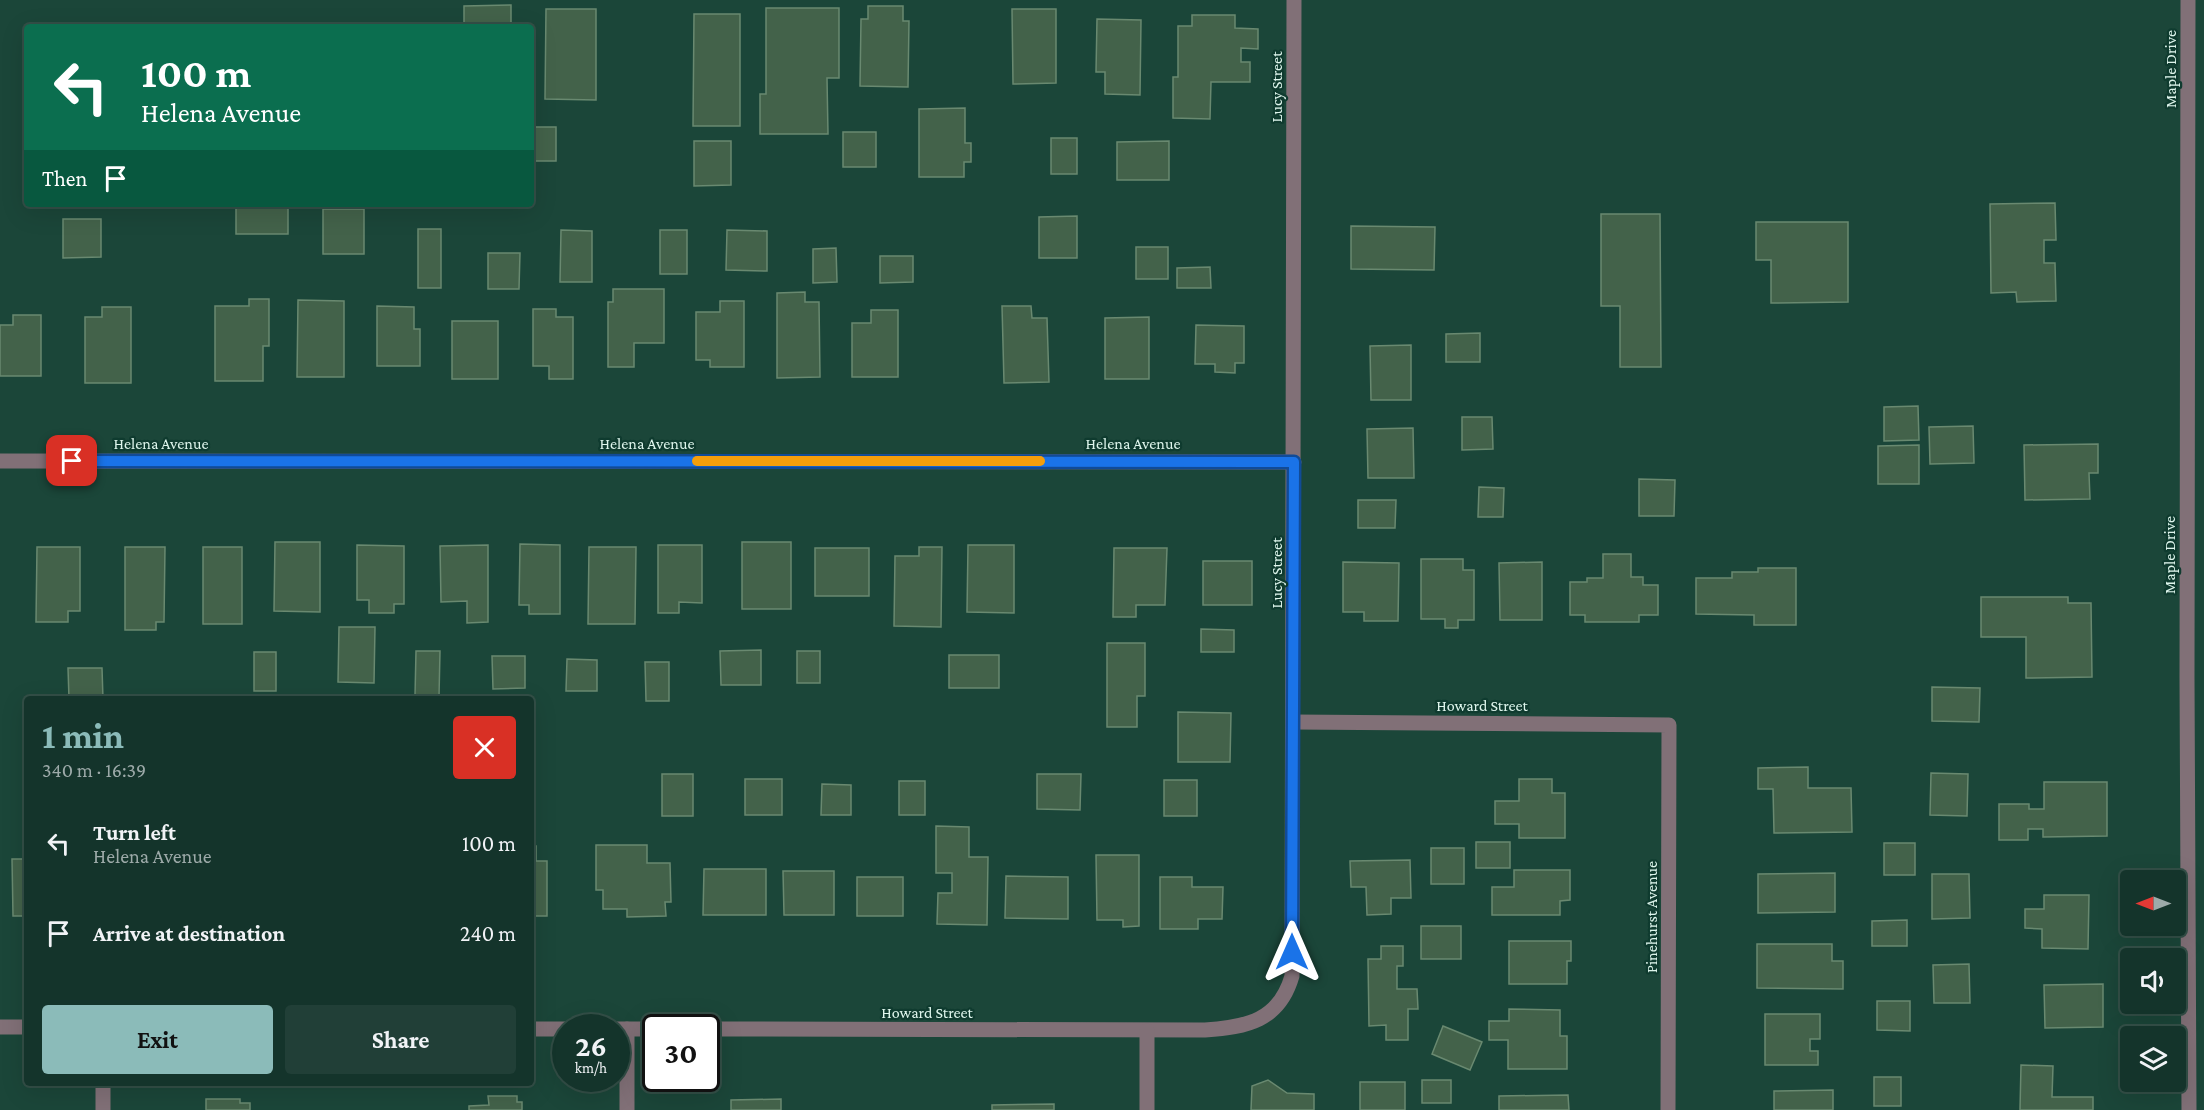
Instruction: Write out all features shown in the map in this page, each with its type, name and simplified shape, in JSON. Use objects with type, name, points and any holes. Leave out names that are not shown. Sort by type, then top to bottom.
[{"type":"street","name":"Lucy Street","points":[[1147,1030],[1205,1030],[1237,1027],[1254,1022],[1266,1016],[1282,1000],[1292,976],[1294,0]]},
{"type":"street","name":"Maple Drive","points":[[2188,0],[2189,1110]]},
{"type":"street","name":"Helena Avenue","points":[[0,461],[1294,462]]},
{"type":"street","name":"Howard Street","points":[[1294,722],[1669,725]]},
{"type":"street","name":"Pinehurst Avenue","points":[[1668,1110],[1669,725]]},
{"type":"street","points":[[0,1027],[24,1027]]},
{"type":"street","points":[[534,1029],[552,1029]]},
{"type":"street","name":"Howard Street","points":[[720,1029],[1147,1030]]},
{"type":"street","points":[[1147,1030],[1147,1110]]},
{"type":"street","points":[[103,1086],[103,1110]]},
{"type":"street","points":[[626,1092],[627,1110]]},
{"type":"building","points":[[511,5],[511,24],[464,24],[464,6]]},
{"type":"building","points":[[868,6],[903,6],[903,21],[909,21],[908,87],[860,86],[861,19],[868,19]]},
{"type":"building","points":[[766,8],[839,8],[839,78],[827,78],[828,134],[760,134],[760,94],[766,94]]},
{"type":"building","points":[[546,9],[596,9],[596,100],[545,99]]},
{"type":"building","points":[[1012,9],[1056,9],[1056,83],[1013,84]]},
{"type":"building","points":[[694,14],[740,14],[740,126],[693,126]]},
{"type":"building","points":[[1192,15],[1235,15],[1235,28],[1258,29],[1258,49],[1241,48],[1241,62],[1250,62],[1250,82],[1211,82],[1210,119],[1173,118],[1173,77],[1178,77],[1178,26],[1192,26]]},
{"type":"building","points":[[1097,19],[1141,20],[1140,95],[1105,94],[1105,72],[1096,72]]},
{"type":"building","points":[[374,23],[419,23],[419,24]]},
{"type":"building","points":[[965,108],[965,143],[971,143],[971,162],[964,162],[964,177],[919,177],[919,109]]},
{"type":"building","points":[[534,127],[556,127],[556,161],[534,161]]},
{"type":"building","points":[[843,132],[876,132],[876,167],[843,167]]},
{"type":"building","points":[[1051,138],[1077,138],[1077,174],[1051,174]]},
{"type":"building","points":[[694,141],[731,141],[731,185],[694,186]]},
{"type":"building","points":[[1169,141],[1169,180],[1117,180],[1117,142]]},
{"type":"building","points":[[2055,203],[2056,240],[2044,240],[2044,263],[2055,263],[2056,301],[2017,302],[2016,292],[1991,293],[1990,204]]},
{"type":"building","points":[[236,207],[288,207],[288,234],[236,234]]},
{"type":"building","points":[[323,209],[364,209],[364,254],[323,254]]},
{"type":"building","points":[[1601,214],[1660,214],[1661,367],[1620,367],[1620,306],[1601,306]]},
{"type":"building","points":[[1077,216],[1077,258],[1039,258],[1039,217]]},
{"type":"building","points":[[63,219],[101,219],[101,257],[63,258]]},
{"type":"building","points":[[1756,222],[1848,222],[1848,302],[1771,303],[1771,260],[1756,260]]},
{"type":"building","points":[[1351,226],[1435,227],[1434,270],[1351,269]]},
{"type":"building","points":[[418,229],[441,229],[441,288],[418,288]]},
{"type":"building","points":[[561,230],[592,231],[592,282],[560,282]]},
{"type":"building","points":[[660,230],[687,230],[687,274],[660,274]]},
{"type":"building","points":[[727,230],[767,231],[767,271],[726,270]]},
{"type":"building","points":[[1136,247],[1168,247],[1168,279],[1136,279]]},
{"type":"building","points":[[836,248],[837,282],[813,283],[813,249]]},
{"type":"building","points":[[488,253],[520,253],[519,289],[488,289]]},
{"type":"building","points":[[880,256],[913,256],[913,282],[880,283]]},
{"type":"building","points":[[1210,267],[1211,288],[1177,288],[1177,268]]},
{"type":"building","points":[[613,289],[664,289],[664,343],[634,343],[634,367],[608,367],[608,302],[613,302]]},
{"type":"building","points":[[805,292],[805,302],[819,302],[820,377],[777,378],[777,293]]},
{"type":"building","points":[[249,299],[269,299],[269,346],[263,346],[263,381],[215,381],[215,306],[249,306]]},
{"type":"building","points":[[298,300],[344,301],[344,377],[297,377]]},
{"type":"building","points":[[720,301],[744,301],[744,367],[710,367],[710,360],[696,360],[696,312],[720,312]]},
{"type":"building","points":[[377,306],[414,307],[414,329],[420,329],[420,366],[377,366]]},
{"type":"building","points":[[1002,306],[1031,306],[1032,318],[1047,318],[1049,382],[1004,383]]},
{"type":"building","points":[[102,307],[131,307],[131,383],[85,383],[85,317],[102,317]]},
{"type":"building","points":[[533,309],[556,309],[556,317],[573,317],[573,379],[549,379],[549,366],[533,366]]},
{"type":"building","points":[[871,310],[898,310],[898,377],[852,377],[852,323],[871,323]]},
{"type":"building","points":[[13,315],[41,315],[41,376],[0,376],[0,325],[13,325]]},
{"type":"building","points":[[1149,317],[1149,379],[1105,379],[1105,318]]},
{"type":"building","points":[[452,321],[498,321],[498,379],[452,379]]},
{"type":"building","points":[[1196,325],[1244,326],[1244,363],[1235,363],[1235,373],[1215,372],[1215,364],[1195,364]]},
{"type":"building","points":[[1480,333],[1480,362],[1446,362],[1446,334]]},
{"type":"building","points":[[1411,345],[1411,400],[1371,400],[1370,346]]},
{"type":"building","points":[[1918,406],[1919,440],[1884,441],[1884,407]]},
{"type":"building","points":[[1462,417],[1492,417],[1493,449],[1462,450]]},
{"type":"building","points":[[1973,426],[1974,463],[1930,464],[1929,427]]},
{"type":"building","points":[[1413,428],[1414,478],[1368,478],[1367,429]]},
{"type":"building","points":[[2098,444],[2098,473],[2089,473],[2090,499],[2025,500],[2024,445]]},
{"type":"building","points":[[1919,445],[1919,484],[1878,484],[1878,446]]},
{"type":"building","points":[[1639,479],[1675,480],[1674,516],[1639,516]]},
{"type":"building","points":[[1479,487],[1504,488],[1503,517],[1478,517]]},
{"type":"building","points":[[1358,500],[1396,500],[1395,528],[1358,528]]},
{"type":"building","points":[[275,542],[320,542],[320,612],[274,611]]},
{"type":"building","points":[[742,542],[791,542],[791,609],[742,609]]},
{"type":"building","points":[[520,544],[560,545],[560,614],[529,614],[529,605],[519,605]]},
{"type":"building","points":[[357,545],[404,546],[404,604],[394,604],[394,613],[369,613],[369,600],[357,600]]},
{"type":"building","points":[[488,545],[488,622],[467,623],[467,601],[441,602],[440,546]]},
{"type":"building","points":[[658,545],[702,545],[702,603],[679,602],[679,613],[658,613]]},
{"type":"building","points":[[968,545],[1014,545],[1014,613],[967,612]]},
{"type":"building","points":[[37,547],[80,547],[80,611],[68,611],[68,622],[36,622]]},
{"type":"building","points":[[125,547],[165,547],[164,622],[156,622],[156,630],[125,630]]},
{"type":"building","points":[[203,547],[242,547],[242,624],[203,624]]},
{"type":"building","points":[[589,547],[636,547],[635,624],[588,624]]},
{"type":"building","points":[[919,547],[942,547],[941,627],[894,626],[895,556],[919,556]]},
{"type":"building","points":[[815,548],[869,548],[869,596],[815,596]]},
{"type":"building","points":[[1114,548],[1167,548],[1165,605],[1136,605],[1136,617],[1113,617]]},
{"type":"building","points":[[1603,554],[1631,554],[1631,577],[1643,577],[1643,585],[1658,585],[1658,615],[1639,615],[1639,622],[1585,622],[1585,615],[1570,615],[1570,582],[1587,582],[1587,578],[1603,578]]},
{"type":"building","points":[[1421,559],[1463,559],[1463,570],[1474,570],[1474,620],[1458,620],[1458,628],[1445,628],[1445,619],[1421,619]]},
{"type":"building","points":[[1203,561],[1252,561],[1252,605],[1203,605]]},
{"type":"building","points":[[1343,562],[1399,563],[1398,621],[1364,621],[1364,612],[1343,612]]},
{"type":"building","points":[[1542,562],[1542,620],[1500,620],[1499,563]]},
{"type":"building","points":[[1758,568],[1796,568],[1796,625],[1754,625],[1754,615],[1696,614],[1696,578],[1732,578],[1732,572],[1758,572]]},
{"type":"building","points":[[1981,597],[2068,597],[2068,603],[2091,603],[2092,677],[2026,678],[2026,637],[1981,637]]},
{"type":"building","points":[[339,627],[375,627],[374,683],[338,682]]},
{"type":"building","points":[[1201,629],[1234,630],[1234,652],[1201,652]]},
{"type":"building","points":[[1107,643],[1145,643],[1145,696],[1137,696],[1137,727],[1107,727]]},
{"type":"building","points":[[761,650],[761,685],[721,685],[720,651]]},
{"type":"building","points":[[416,651],[440,651],[439,696],[415,696]]},
{"type":"building","points":[[797,651],[820,651],[820,683],[797,683]]},
{"type":"building","points":[[254,652],[276,652],[276,691],[254,691]]},
{"type":"building","points":[[949,655],[999,655],[999,688],[949,688]]},
{"type":"building","points":[[492,656],[525,656],[525,688],[493,689]]},
{"type":"building","points":[[567,659],[597,660],[597,691],[566,691]]},
{"type":"building","points":[[645,662],[669,662],[669,701],[646,701]]},
{"type":"building","points":[[68,668],[102,668],[103,696],[69,696]]},
{"type":"building","points":[[1932,687],[1980,688],[1979,722],[1932,721]]},
{"type":"building","points":[[1178,712],[1231,713],[1230,762],[1178,762]]},
{"type":"building","points":[[1808,767],[1808,788],[1851,788],[1852,832],[1774,833],[1773,789],[1758,789],[1758,768]]},
{"type":"building","points":[[1931,773],[1968,774],[1967,816],[1930,815]]},
{"type":"building","points":[[662,774],[693,774],[693,816],[662,816]]},
{"type":"building","points":[[1037,774],[1081,774],[1080,810],[1037,809]]},
{"type":"building","points":[[745,779],[782,779],[782,815],[745,815]]},
{"type":"building","points":[[1519,779],[1552,779],[1552,793],[1565,793],[1565,838],[1519,838],[1519,824],[1495,824],[1495,801],[1519,801]]},
{"type":"building","points":[[1164,780],[1197,780],[1197,816],[1164,816]]},
{"type":"building","points":[[899,781],[925,781],[925,815],[899,815]]},
{"type":"building","points":[[2044,782],[2107,782],[2107,836],[2043,837],[2043,829],[2028,829],[2028,840],[1999,840],[1999,804],[2029,804],[2029,809],[2044,809]]},
{"type":"building","points":[[822,784],[851,785],[851,815],[821,815]]},
{"type":"building","points":[[936,826],[969,827],[969,857],[988,857],[987,925],[937,924],[938,893],[952,893],[952,873],[936,873]]},
{"type":"building","points":[[1476,842],[1510,842],[1510,868],[1476,868]]},
{"type":"building","points":[[1884,843],[1915,843],[1915,875],[1884,875]]},
{"type":"building","points":[[596,845],[647,845],[647,863],[670,863],[671,902],[665,902],[666,916],[627,917],[627,909],[603,909],[603,890],[596,890]]},
{"type":"building","points":[[534,846],[536,846],[536,861],[547,861],[547,916],[534,916]]},
{"type":"building","points":[[1431,848],[1464,848],[1464,884],[1431,884]]},
{"type":"building","points":[[1096,855],[1139,855],[1139,926],[1123,927],[1123,920],[1097,920]]},
{"type":"building","points":[[12,859],[24,859],[24,916],[13,916]]},
{"type":"building","points":[[1410,860],[1411,898],[1391,898],[1391,914],[1367,915],[1366,887],[1351,887],[1350,861]]},
{"type":"building","points":[[704,869],[766,869],[766,915],[703,915]]},
{"type":"building","points":[[1514,870],[1570,870],[1570,900],[1560,901],[1560,915],[1492,915],[1492,887],[1514,887]]},
{"type":"building","points":[[783,871],[834,871],[834,915],[784,915]]},
{"type":"building","points":[[1835,873],[1835,912],[1758,913],[1758,874]]},
{"type":"building","points":[[1932,874],[1969,874],[1970,918],[1932,919]]},
{"type":"building","points":[[1006,876],[1068,877],[1068,919],[1005,918]]},
{"type":"building","points":[[857,877],[903,877],[903,916],[857,916]]},
{"type":"building","points":[[1160,877],[1192,877],[1192,887],[1223,887],[1222,919],[1198,919],[1198,929],[1160,929]]},
{"type":"building","points":[[2044,895],[2089,895],[2088,949],[2042,948],[2042,929],[2025,928],[2025,909],[2044,909]]},
{"type":"building","points":[[1907,920],[1907,946],[1872,946],[1872,921]]},
{"type":"building","points":[[1421,926],[1461,926],[1461,959],[1421,959]]},
{"type":"building","points":[[1509,941],[1571,941],[1571,961],[1567,961],[1567,984],[1509,984]]},
{"type":"building","points":[[1757,944],[1832,944],[1832,961],[1843,961],[1843,989],[1757,988]]},
{"type":"building","points":[[1381,946],[1403,946],[1403,966],[1397,966],[1397,989],[1417,989],[1418,1009],[1408,1009],[1408,1040],[1386,1040],[1386,1025],[1369,1026],[1368,959],[1381,959]]},
{"type":"building","points":[[1969,964],[1970,1003],[1934,1003],[1933,965]]},
{"type":"building","points":[[2103,984],[2103,1027],[2045,1028],[2044,985]]},
{"type":"building","points":[[1877,1001],[1910,1001],[1910,1031],[1877,1030]]},
{"type":"building","points":[[1509,1009],[1560,1010],[1560,1036],[1567,1036],[1567,1069],[1508,1069],[1508,1040],[1489,1040],[1489,1021],[1509,1021]]},
{"type":"building","points":[[1765,1014],[1820,1014],[1820,1039],[1810,1039],[1810,1051],[1818,1051],[1818,1065],[1765,1065]]},
{"type":"building","points":[[1443,1026],[1482,1042],[1470,1070],[1432,1054]]},
{"type":"building","points":[[2021,1065],[2053,1066],[2052,1097],[2093,1097],[2093,1110],[2020,1110]]},
{"type":"building","points":[[1874,1077],[1901,1077],[1901,1106],[1874,1106]]},
{"type":"building","points":[[1268,1080],[1287,1093],[1314,1094],[1314,1110],[1251,1110],[1252,1086]]},
{"type":"building","points":[[1422,1080],[1451,1080],[1451,1103],[1422,1103]]},
{"type":"building","points":[[1360,1082],[1405,1082],[1405,1110],[1360,1110]]},
{"type":"building","points":[[1833,1090],[1833,1110],[1774,1110],[1774,1091]]},
{"type":"building","points":[[1568,1095],[1569,1110],[1499,1110],[1499,1096]]},
{"type":"building","points":[[488,1096],[517,1096],[517,1102],[522,1102],[522,1110],[469,1110],[469,1106],[489,1105]]},
{"type":"building","points":[[206,1099],[240,1099],[240,1103],[250,1103],[250,1110],[206,1110]]},
{"type":"building","points":[[781,1099],[781,1110],[731,1110],[731,1100]]},
{"type":"building","points":[[1054,1104],[1054,1110],[992,1110],[992,1105]]},
{"type":"slow traffic","points":[[697,461],[1040,461]]},
{"type":"route","points":[[72,461],[1294,462],[1292,952]]}]
